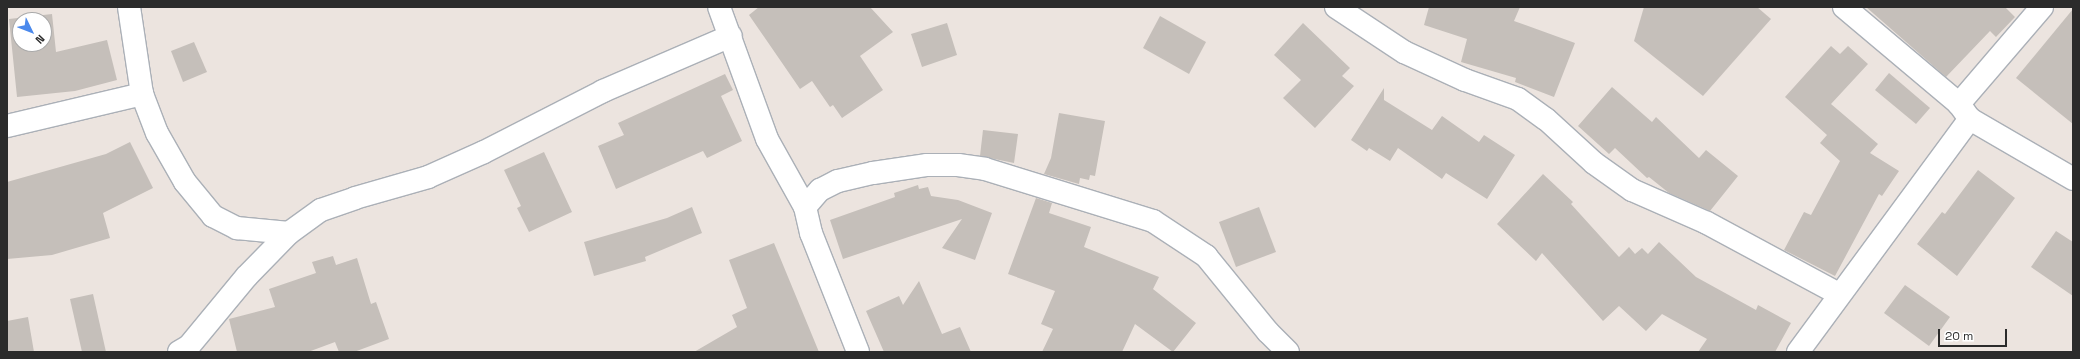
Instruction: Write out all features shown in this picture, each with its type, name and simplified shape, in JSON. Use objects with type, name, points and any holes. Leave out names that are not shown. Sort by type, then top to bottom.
[{"type":"street","points":[[129,7],[142,94],[157,133],[185,182],[213,216],[237,228],[289,233]]},
{"type":"street","points":[[719,7],[731,36],[767,139],[782,169],[805,207],[811,233],[858,352]]},
{"type":"street","points":[[1336,7],[1404,52],[1465,80],[1518,99],[1546,120],[1594,163],[1632,190],[1707,223],[1839,294]]},
{"type":"street","points":[[1844,7],[1965,112],[2073,179]]},
{"type":"street","points":[[1798,352],[1965,112],[2042,7]]},
{"type":"street","points":[[186,350],[247,276],[289,233],[321,210],[355,198],[428,178],[484,152],[603,91],[731,36]]},
{"type":"street","points":[[7,126],[142,94]]},
{"type":"street","points":[[805,207],[820,190],[838,181],[874,173],[927,165],[958,165],[985,170],[1153,222],[1206,256],[1268,332],[1288,352]]},
{"type":"street","points":[[782,169],[820,190]]},
{"type":"building","points":[[759,7],[870,7],[893,32],[860,56],[883,90],[842,118],[833,105],[830,107],[812,81],[800,89],[749,15]]},
{"type":"building","points":[[1429,7],[1520,7],[1514,21],[1575,43],[1554,97],[1515,82],[1516,78],[1461,62],[1467,39],[1424,25]]},
{"type":"building","points":[[1644,7],[1757,7],[1771,19],[1703,96],[1634,41]]},
{"type":"building","points":[[1866,7],[2005,7],[2015,17],[1996,37],[1990,31],[1946,77]]},
{"type":"building","points":[[2073,9],[2073,124],[2016,78]]},
{"type":"building","points":[[52,14],[56,52],[107,40],[117,80],[75,91],[17,97],[12,52],[52,52]]},
{"type":"building","points":[[1160,16],[1206,42],[1189,74],[1143,48]]},
{"type":"building","points":[[9,19],[12,19],[12,48]]},
{"type":"building","points":[[947,23],[957,55],[922,67],[911,34]]},
{"type":"building","points":[[1303,23],[1350,68],[1342,76],[1354,86],[1315,128],[1283,98],[1301,80],[1274,55]]},
{"type":"building","points":[[194,42],[207,72],[183,82],[171,51]]},
{"type":"building","points":[[1831,46],[1840,54],[1848,46],[1868,64],[1831,104],[1878,144],[1870,153],[1899,171],[1882,196],[1879,194],[1835,276],[1784,250],[1804,212],[1811,215],[1840,161],[1820,143],[1827,135],[1785,97]]},
{"type":"building","points":[[1889,73],[1930,108],[1916,124],[1875,90]]},
{"type":"building","points":[[725,74],[733,90],[721,96],[742,141],[707,158],[703,151],[616,189],[598,146],[624,135],[618,123]]},
{"type":"building","points":[[1612,87],[1652,122],[1656,117],[1699,158],[1706,150],[1738,176],[1710,211],[1669,193],[1649,177],[1647,178],[1615,148],[1609,154],[1578,126]]},
{"type":"building","points":[[1384,88],[1384,100],[1432,130],[1442,116],[1479,142],[1484,135],[1515,155],[1487,199],[1446,173],[1442,179],[1398,148],[1390,161],[1369,148],[1367,151],[1351,140]]},
{"type":"building","points":[[1059,113],[1105,121],[1095,176],[1090,175],[1089,180],[1080,178],[1079,184],[1044,174],[1051,158]]},
{"type":"building","points":[[983,130],[1018,134],[1014,163],[980,156]]},
{"type":"building","points":[[130,142],[153,188],[103,213],[110,238],[52,255],[7,259],[7,182],[106,154]]},
{"type":"building","points":[[544,152],[572,212],[529,232],[517,208],[521,206],[504,170]]},
{"type":"building","points":[[1978,170],[2015,198],[1957,276],[1917,244],[1942,212],[1945,214]]},
{"type":"building","points":[[1543,174],[1573,202],[1571,204],[1619,257],[1629,247],[1635,254],[1642,248],[1648,254],[1659,242],[1696,277],[1756,310],[1758,305],[1791,323],[1775,352],[1698,352],[1707,339],[1662,314],[1646,331],[1619,306],[1603,321],[1542,253],[1536,261],[1497,224]]},
{"type":"building","points":[[918,185],[919,189],[928,187],[931,196],[958,200],[992,213],[975,260],[942,248],[962,219],[843,259],[830,220],[895,197],[894,193]]},
{"type":"building","points":[[1036,198],[1052,203],[1049,213],[1091,227],[1084,247],[1159,277],[1153,289],[1196,323],[1173,352],[1135,324],[1122,352],[1042,352],[1053,329],[1041,324],[1055,291],[1008,274]]},
{"type":"building","points":[[692,207],[702,233],[645,257],[646,261],[594,276],[584,242],[667,218]]},
{"type":"building","points":[[1259,207],[1276,252],[1236,267],[1219,222]]},
{"type":"building","points":[[2056,231],[2073,242],[2073,296],[2031,267]]},
{"type":"building","points":[[774,243],[819,352],[694,352],[737,327],[732,315],[747,308],[729,260]]},
{"type":"building","points":[[333,256],[336,265],[357,258],[371,304],[376,302],[389,339],[354,352],[339,352],[335,342],[308,352],[237,352],[229,319],[275,307],[269,289],[316,273],[312,262]]},
{"type":"building","points":[[919,281],[942,334],[960,327],[971,352],[884,352],[866,311],[899,296],[903,305]]},
{"type":"building","points":[[1905,285],[1950,317],[1929,346],[1884,313]]},
{"type":"building","points":[[93,294],[106,352],[82,352],[70,299]]},
{"type":"building","points":[[28,317],[34,352],[7,352],[7,321]]}]
